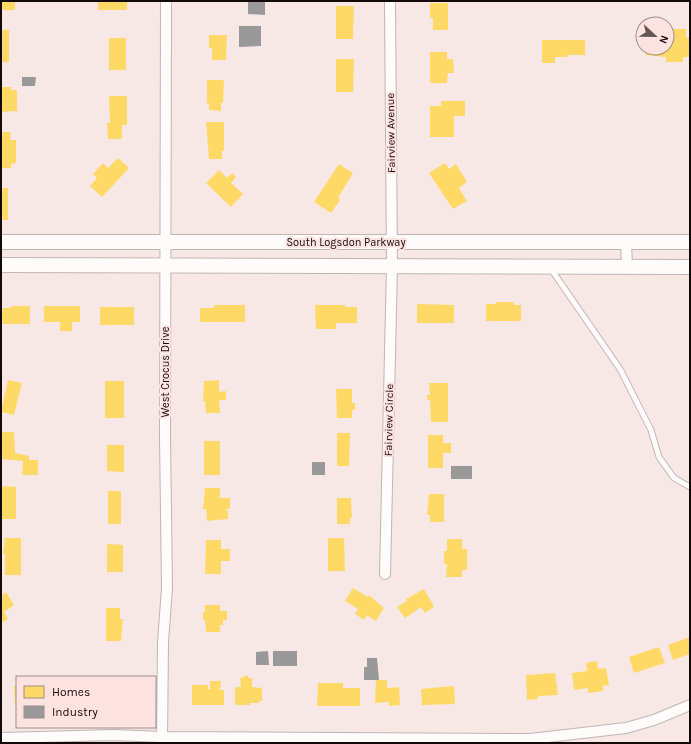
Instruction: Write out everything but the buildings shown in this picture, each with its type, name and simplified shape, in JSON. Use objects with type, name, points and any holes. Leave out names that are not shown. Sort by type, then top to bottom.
[{"type":"main road","name":"South Logsdon Parkway","points":[[1,242],[690,242]]},
{"type":"main road","name":"South Logsdon Parkway","points":[[1,265],[165,264],[690,267]]},
{"type":"street","name":"West Crocus Drive","points":[[162,740],[163,642],[167,588],[165,264],[166,1]]},
{"type":"street","name":"Fairview Avenue","points":[[390,1],[392,265]]},
{"type":"street","points":[[626,241],[627,267]]},
{"type":"street","name":"Fairview Circle","points":[[385,574],[392,265]]},
{"type":"street","points":[[1,738],[114,735],[162,740],[530,739],[626,728],[654,720],[690,706]]},
{"type":"lane","points":[[550,267],[620,369],[651,430],[659,457],[674,478],[690,487]]}]
